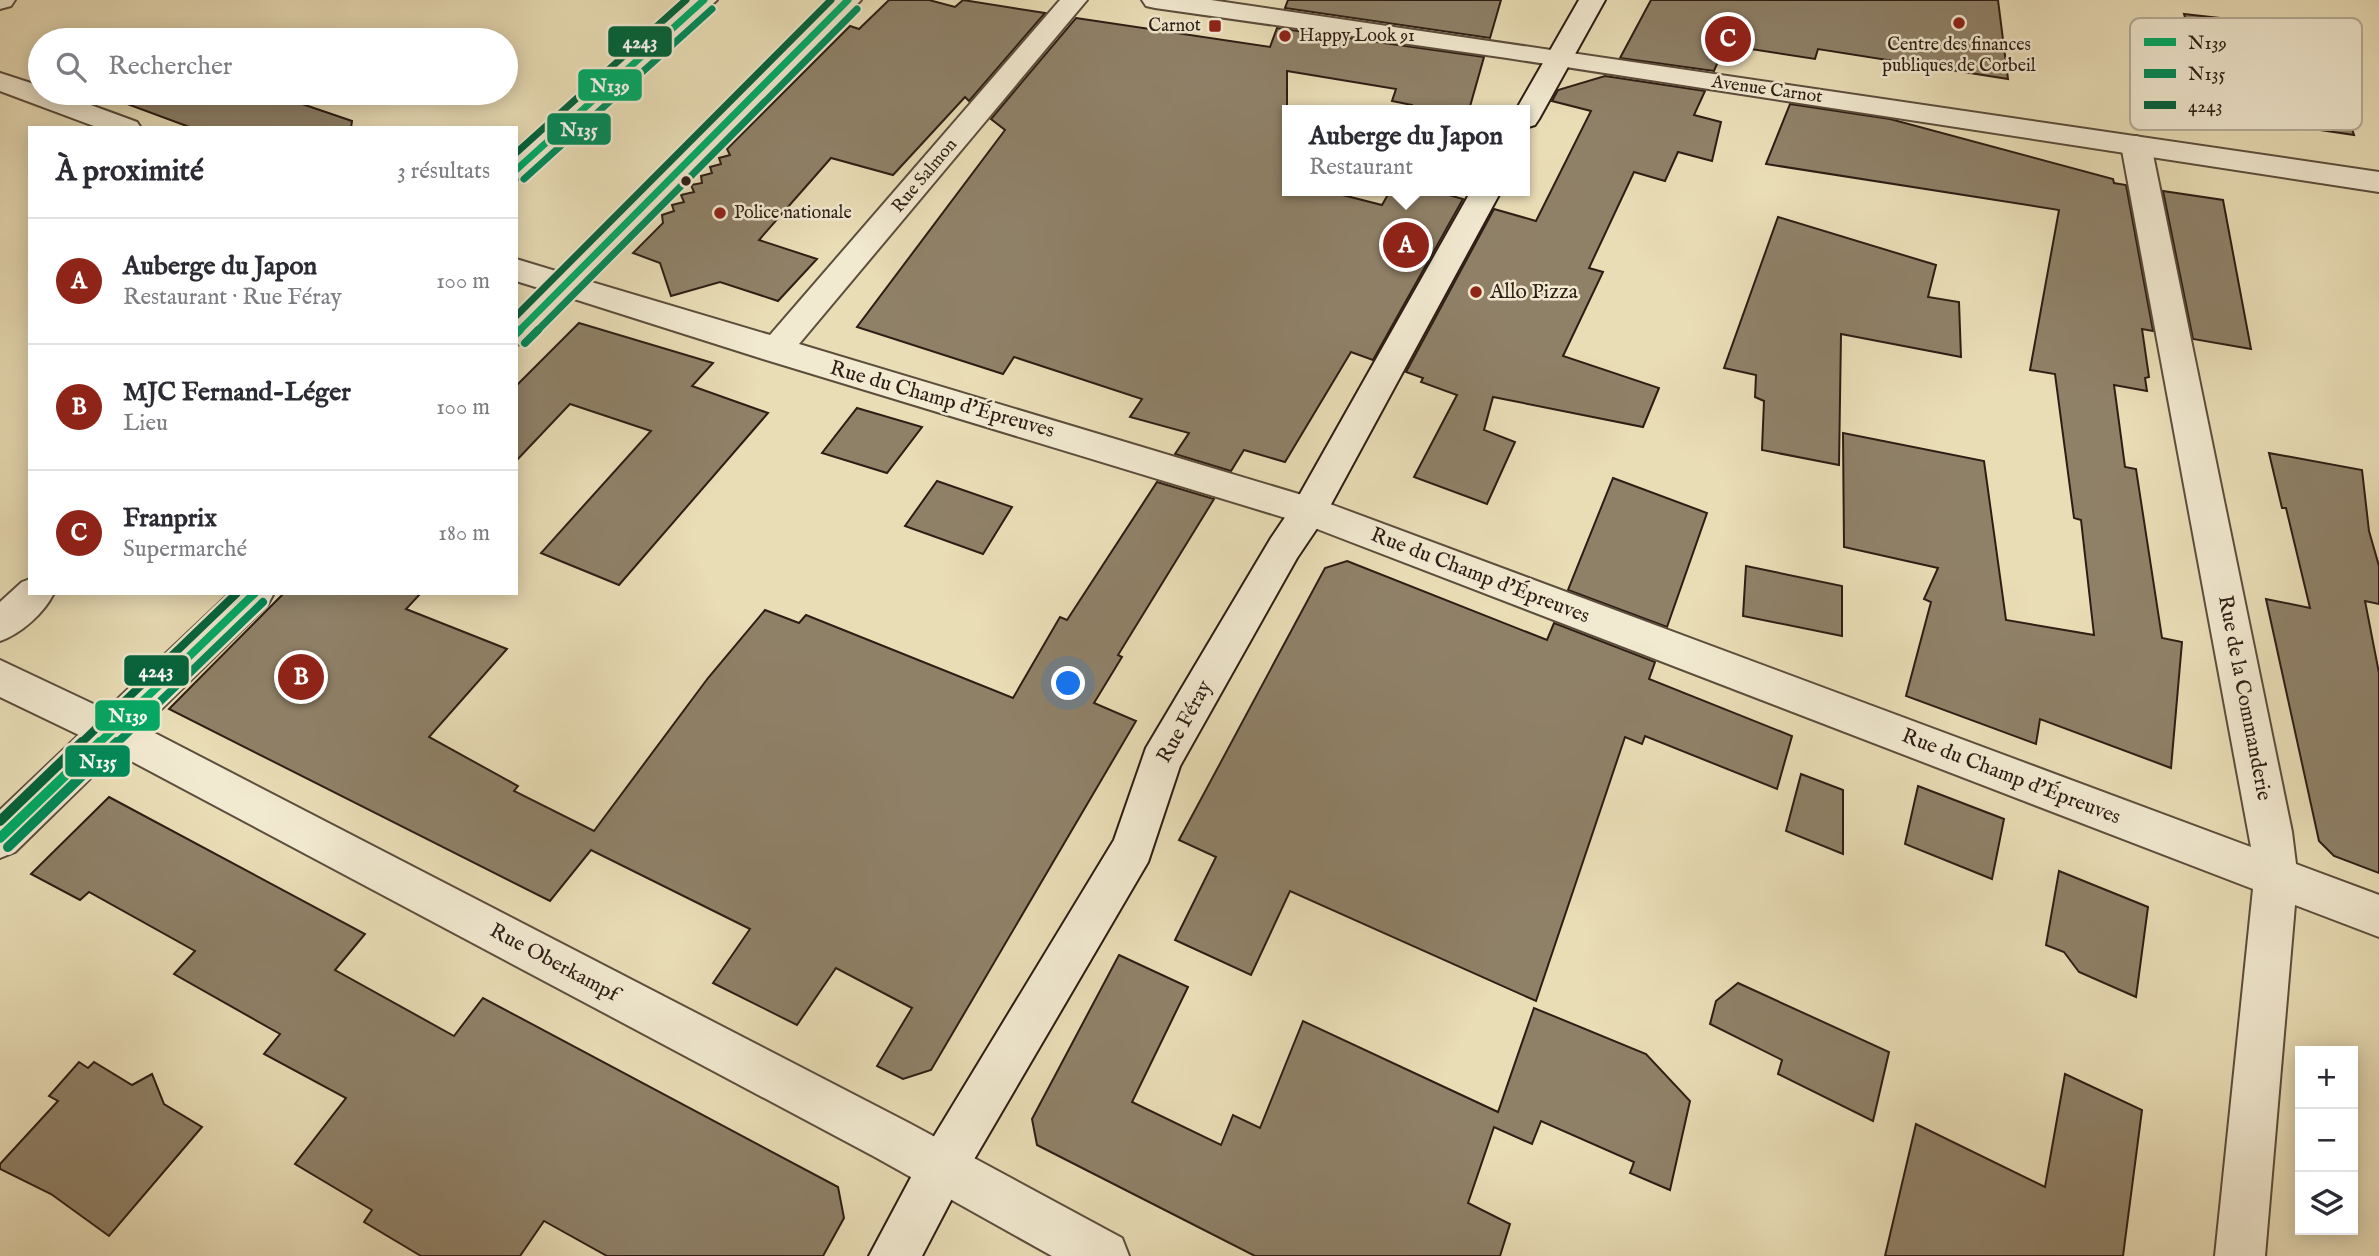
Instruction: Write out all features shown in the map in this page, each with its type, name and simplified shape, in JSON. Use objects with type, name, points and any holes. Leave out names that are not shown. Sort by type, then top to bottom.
[{"type":"street","points":[[518,168],[704,0]]},
{"type":"street","points":[[518,332],[848,0]]},
{"type":"street","name":"Rue Salmon","points":[[775,351],[1074,0]]},
{"type":"street","name":"Avenue Carnot","points":[[1155,0],[1560,58],[2379,182]]},
{"type":"street","points":[[1530,111],[1592,0]]},
{"type":"street","points":[[0,81],[28,91]]},
{"type":"street","points":[[65,105],[122,126]]},
{"type":"street","name":"Rue de la Commanderie","points":[[2136,145],[2271,832],[2276,878],[2240,1256]]},
{"type":"street","name":"Rue Féray","points":[[894,1256],[942,1168],[1133,848],[1161,761],[1284,548],[1309,511],[1483,196]]},
{"type":"street","name":"Rue du Champ d'Épreuves","points":[[518,271],[775,351],[1090,442],[1309,511],[2379,916]]},
{"type":"street","points":[[0,625],[33,595]]},
{"type":"street","points":[[0,838],[253,595]]},
{"type":"street","name":"Rue Oberkampf","points":[[0,677],[32,695],[110,730],[1104,1256]]},
{"type":"building","points":[[889,0],[929,0],[955,7],[963,0],[1045,13],[969,101],[965,97],[893,175],[831,158],[759,240],[817,259],[778,301],[720,282],[671,296],[660,263],[633,253],[663,223],[662,215],[674,211],[672,205],[684,202],[681,195],[694,192],[691,185],[702,183],[701,176],[712,173],[710,167],[721,164],[719,158],[730,155],[727,149],[850,26],[859,29]]},
{"type":"building","points":[[1288,0],[1501,0],[1490,38],[1285,8]]},
{"type":"building","points":[[1651,0],[1998,0],[2008,79],[1818,49],[1815,59],[1725,45],[1714,71],[1620,58]]},
{"type":"building","points":[[2184,14],[2220,18],[2185,18]]},
{"type":"building","points":[[1076,18],[1270,47],[1277,28],[1484,57],[1470,105],[1412,105],[1392,101],[1396,89],[1287,71],[1287,105],[1282,105],[1282,196],[1347,196],[1382,205],[1387,196],[1452,196],[1463,199],[1373,360],[1351,352],[1285,462],[1244,450],[1231,471],[1175,454],[1189,433],[1130,417],[1142,399],[1014,357],[1003,374],[857,327],[1005,130],[991,119]]},
{"type":"building","points":[[1605,76],[1705,91],[1694,115],[1721,122],[1712,161],[1678,152],[1665,181],[1634,172],[1589,268],[1603,272],[1563,356],[1659,388],[1643,427],[1493,397],[1484,430],[1515,442],[1487,504],[1414,477],[1457,395],[1421,382],[1423,378],[1406,372],[1494,209],[1536,221],[1591,111],[1552,101],[1558,90]]},
{"type":"building","points":[[1790,104],[1890,119],[2113,179],[2114,183],[2126,185],[2153,331],[2142,329],[2149,377],[2145,378],[2147,391],[2114,385],[2125,467],[2136,469],[2162,638],[2182,642],[2171,768],[2040,719],[2036,744],[1906,696],[1931,602],[1924,599],[1938,568],[1844,547],[1843,433],[1984,461],[2006,620],[2094,635],[2081,520],[2074,518],[2055,374],[2030,370],[2059,210],[1766,164]]},
{"type":"building","points":[[130,105],[305,105],[352,121],[351,126],[187,126]]},
{"type":"building","points":[[2320,130],[2352,130],[2354,135]]},
{"type":"building","points":[[2163,191],[2223,200],[2251,349],[2193,339]]},
{"type":"building","points":[[1778,217],[1936,265],[1928,297],[1959,302],[1961,357],[1841,334],[1839,465],[1762,450],[1764,401],[1755,397],[1756,375],[1724,368]]},
{"type":"building","points":[[579,323],[713,363],[692,386],[768,413],[619,585],[541,553],[651,431],[570,404],[518,459],[518,384]]},
{"type":"building","points":[[857,408],[922,427],[887,473],[822,453]]},
{"type":"building","points":[[2269,453],[2362,470],[2369,531],[2379,566],[2379,604],[2365,601],[2379,673],[2379,873],[2334,856],[2319,841],[2266,599],[2310,608],[2286,508],[2282,508]]},
{"type":"building","points":[[1613,478],[1707,513],[1667,627],[1568,590]]},
{"type":"building","points":[[937,481],[1012,507],[983,554],[905,526]]},
{"type":"building","points":[[1157,482],[1214,499],[1118,655],[1122,657],[1094,703],[1136,721],[931,1070],[903,1079],[877,1066],[912,1008],[836,968],[797,1025],[713,983],[750,929],[591,850],[550,901],[169,709],[282,595],[419,595],[406,609],[507,649],[429,737],[518,786],[514,791],[594,831],[708,678],[765,610],[799,623],[806,615],[1013,698],[1060,617],[1067,620]]},
{"type":"building","points":[[1347,561],[1547,640],[1554,623],[1655,662],[1649,679],[1792,736],[1777,789],[1645,736],[1642,744],[1625,737],[1536,1001],[1290,891],[1251,975],[1175,940],[1216,857],[1179,840],[1325,568]]},
{"type":"building","points":[[1746,566],[1842,586],[1842,636],[1743,616]]},
{"type":"building","points":[[1801,774],[1843,790],[1843,854],[1786,831]]},
{"type":"building","points":[[1918,786],[2004,819],[1992,879],[1905,844]]},
{"type":"building","points":[[109,797],[365,934],[335,970],[454,1036],[483,998],[838,1187],[844,1218],[823,1256],[607,1256],[544,1221],[520,1256],[421,1256],[364,1222],[372,1210],[295,1164],[346,1098],[264,1054],[280,1034],[174,974],[195,951],[89,892],[80,900],[31,874]]},
{"type":"building","points":[[2059,871],[2148,907],[2136,997],[2079,972],[2064,952],[2046,945]]},
{"type":"building","points":[[1119,955],[1188,987],[1132,1102],[1221,1145],[1233,1115],[1260,1128],[1303,1021],[1498,1112],[1534,1008],[1646,1054],[1690,1101],[1670,1190],[1630,1173],[1634,1162],[1541,1121],[1532,1144],[1494,1127],[1468,1203],[1510,1224],[1500,1256],[1255,1256],[1037,1145],[1032,1119]]},
{"type":"building","points":[[1738,983],[1889,1052],[1873,1121],[1778,1074],[1782,1060],[1710,1024],[1716,1001]]},
{"type":"building","points":[[79,1062],[88,1068],[94,1062],[132,1085],[152,1074],[164,1104],[202,1127],[109,1236],[51,1194],[0,1169],[0,1164],[58,1101],[49,1096]]},
{"type":"building","points":[[2065,1074],[2142,1110],[2123,1256],[1885,1256],[1916,1124],[2045,1187]]},
{"type":"transit line","name":"4243","points":[[518,151],[686,0]]},
{"type":"transit line","name":"N139","points":[[518,168],[704,0]]},
{"type":"transit line","name":"4243","points":[[518,314],[831,0]]},
{"type":"transit line","name":"N139","points":[[518,332],[848,0]]},
{"type":"transit line","name":"N135","points":[[524,179],[712,9]]},
{"type":"transit line","name":"N135","points":[[525,343],[857,9]]},
{"type":"transit line","name":"4243","points":[[0,821],[235,595]]},
{"type":"transit line","name":"N139","points":[[0,838],[253,595]]},
{"type":"transit line","name":"N135","points":[[8,847],[263,602]]},
{"type":"place","name":"Centre des finances publiques de Corbeil","points":[[1959,23]]},
{"type":"place","name":"Carnot","points":[[1215,26]]},
{"type":"place","name":"Happy Look 91","points":[[1285,36]]},
{"type":"place","name":"Franprix","points":[[1728,39]]},
{"type":"place","name":"Police nationale","points":[[720,213]]},
{"type":"place","name":"Auberge du Japon","points":[[1406,245]]},
{"type":"place","name":"Allo Pizza","points":[[1476,292]]},
{"type":"place","name":"MJC Fernand-Léger","points":[[301,677]]}]
